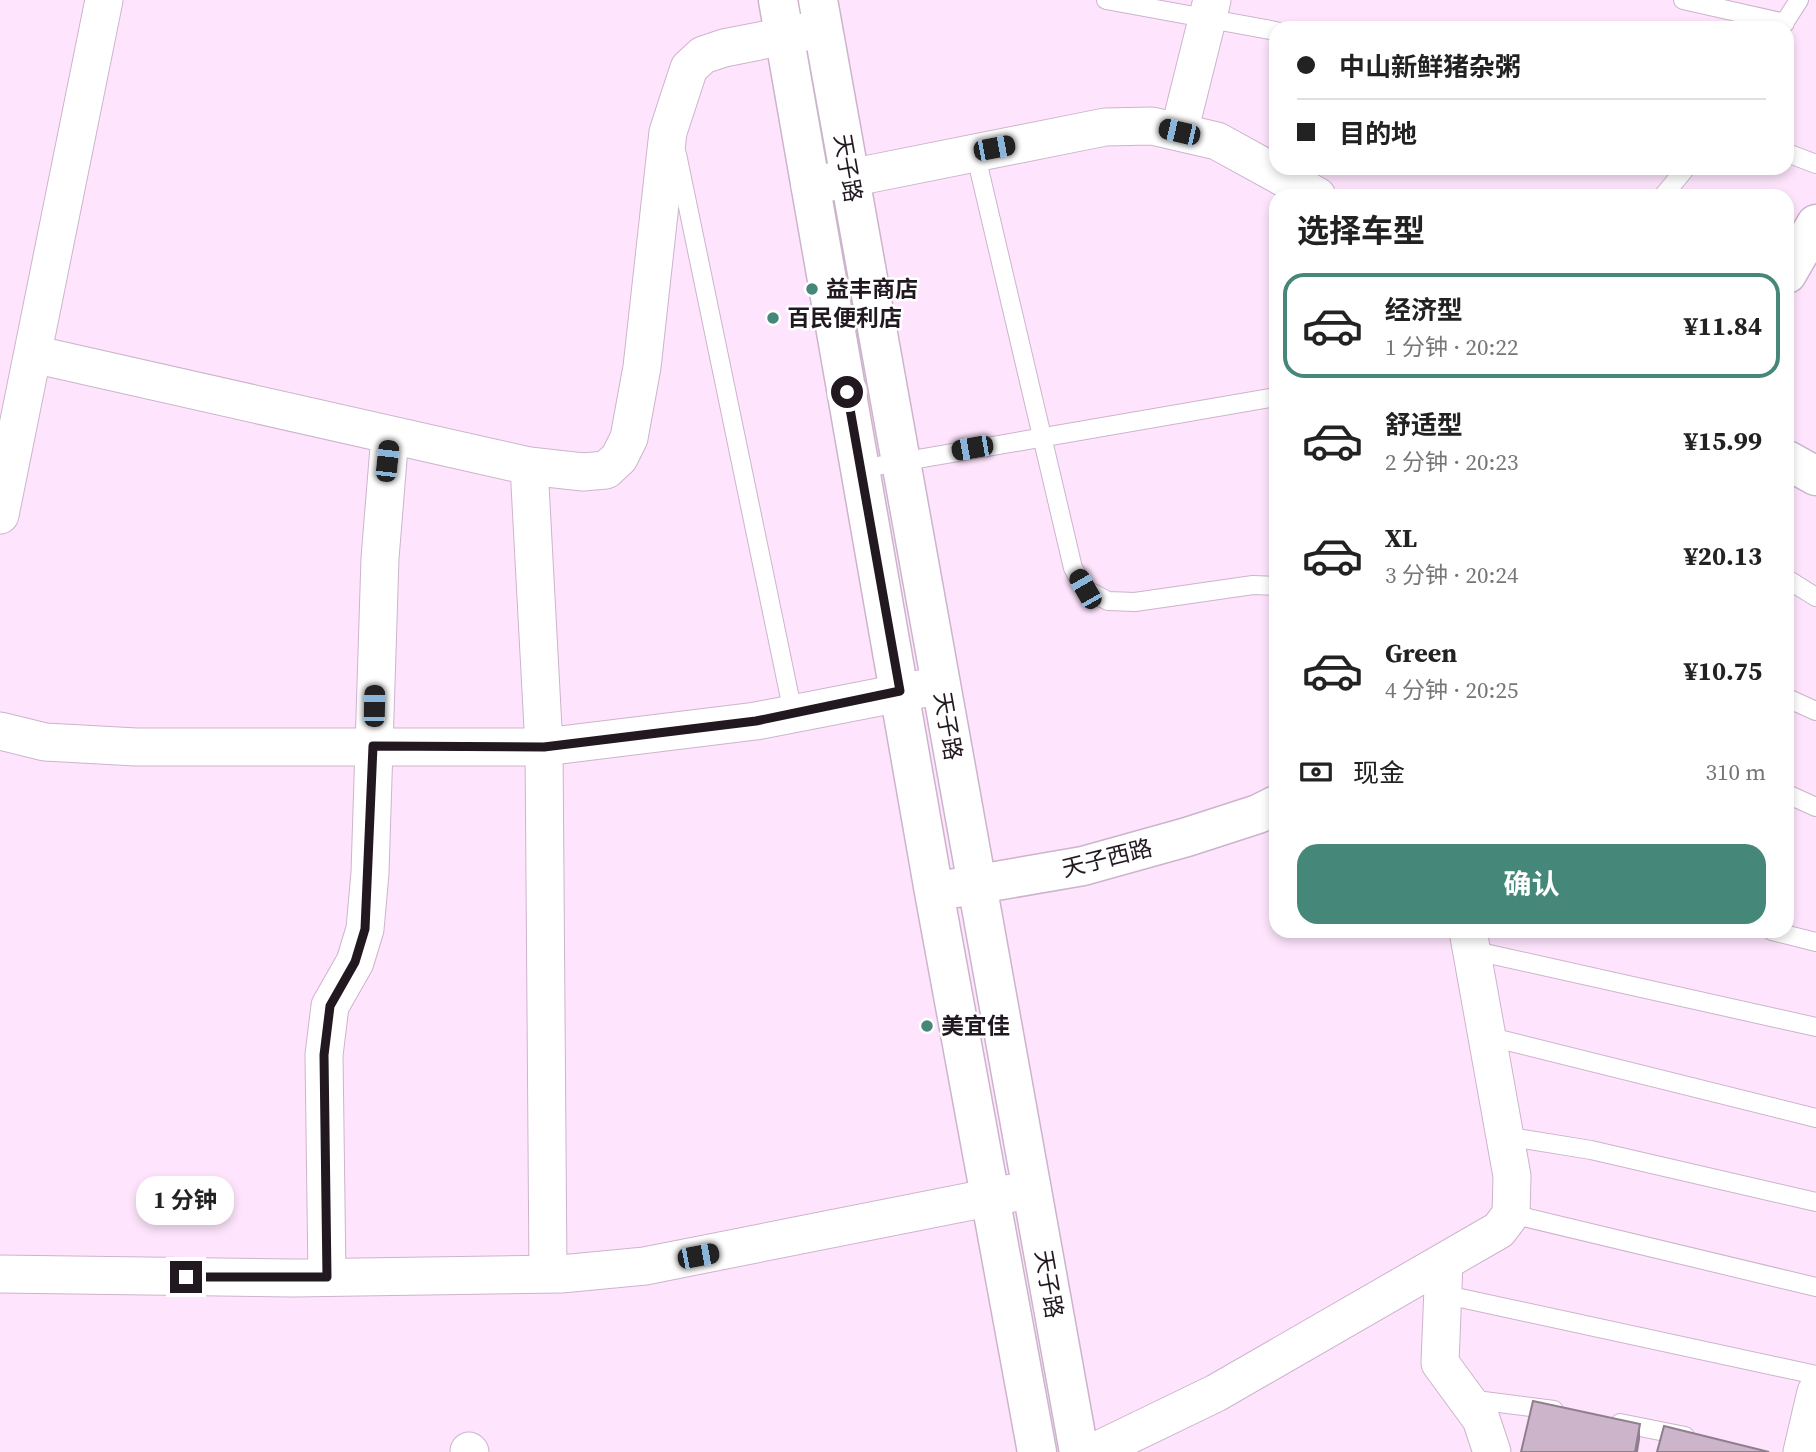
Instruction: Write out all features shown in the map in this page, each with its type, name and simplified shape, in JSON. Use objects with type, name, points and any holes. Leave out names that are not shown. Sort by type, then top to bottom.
[{"type":"street","points":[[0,515],[104,0]]},
{"type":"street","points":[[1179,132],[1210,8]]},
{"type":"street","points":[[33,354],[529,466],[583,472],[606,470],[618,458],[629,438],[642,367],[668,132],[689,68],[703,55],[781,18],[820,14]]},
{"type":"street","name":"天子路","points":[[820,14],[1079,1452]]},
{"type":"street","name":"天子路","points":[[781,18],[934,892],[1038,1452]]},
{"type":"street","points":[[810,186],[849,176],[1105,127],[1152,126],[1217,141],[1269,170]]},
{"type":"street","points":[[1279,175],[1304,189]]},
{"type":"street","points":[[1794,262],[1816,224]]},
{"type":"street","points":[[327,1277],[324,1055],[330,1006],[355,962],[365,929],[380,548],[390,435]]},
{"type":"street","points":[[1794,464],[1816,476]]},
{"type":"street","points":[[529,466],[544,747],[548,1274]]},
{"type":"street","points":[[0,731],[45,742],[136,747],[544,747],[756,721],[941,685]]},
{"type":"street","name":"天子西路","points":[[934,892],[1083,866],[1187,837],[1269,808]]},
{"type":"street","points":[[1094,1452],[1443,1279],[1499,1230],[1511,1214],[1513,1190],[1469,940]]},
{"type":"street","points":[[0,1274],[327,1277],[548,1274],[645,1266],[1032,1189]]},
{"type":"street","points":[[1443,1279],[1438,1356],[1480,1419],[1492,1452]]},
{"type":"street","points":[[1802,1452],[1816,1392]]},
{"type":"lane","points":[[1105,0],[1210,8],[1269,29]]},
{"type":"lane","points":[[1683,0],[1767,21]]},
{"type":"lane","points":[[1786,21],[1799,0]]},
{"type":"lane","points":[[668,132],[676,148],[793,713]]},
{"type":"lane","points":[[975,152],[1073,568],[1085,589],[1108,601],[1135,602],[1253,585],[1269,586]]},
{"type":"lane","points":[[1794,156],[1816,164]]},
{"type":"lane","points":[[1669,189],[1680,175]]},
{"type":"lane","points":[[860,469],[1269,398]]},
{"type":"lane","points":[[1794,583],[1816,597]]},
{"type":"lane","points":[[1794,701],[1816,711]]},
{"type":"lane","points":[[1794,797],[1816,807]]},
{"type":"lane","points":[[1794,936],[1816,942]]},
{"type":"lane","points":[[1469,940],[1816,1027]]},
{"type":"lane","points":[[1487,1036],[1816,1118]]},
{"type":"lane","points":[[1504,1136],[1591,1150],[1816,1202]]},
{"type":"lane","points":[[1511,1214],[1816,1287]]},
{"type":"lane","points":[[1443,1279],[1816,1375]]},
{"type":"lane","points":[[1465,1399],[1566,1413]]},
{"type":"lane","points":[[1602,1419],[1707,1441]]},
{"type":"building","points":[[1533,1401],[1640,1424],[1635,1452],[1521,1452]]},
{"type":"building","points":[[1664,1426],[1769,1452],[1657,1452]]},
{"type":"place","name":"益丰商店","points":[[812,289]]},
{"type":"place","name":"百民便利店","points":[[773,318]]},
{"type":"place","name":"美宜佳","points":[[927,1026]]},
{"type":"route","points":[[186,1277],[327,1277],[324,1055],[330,1006],[355,962],[365,929],[370,873],[373,746],[544,747],[756,721],[900,691],[847,392]]}]
